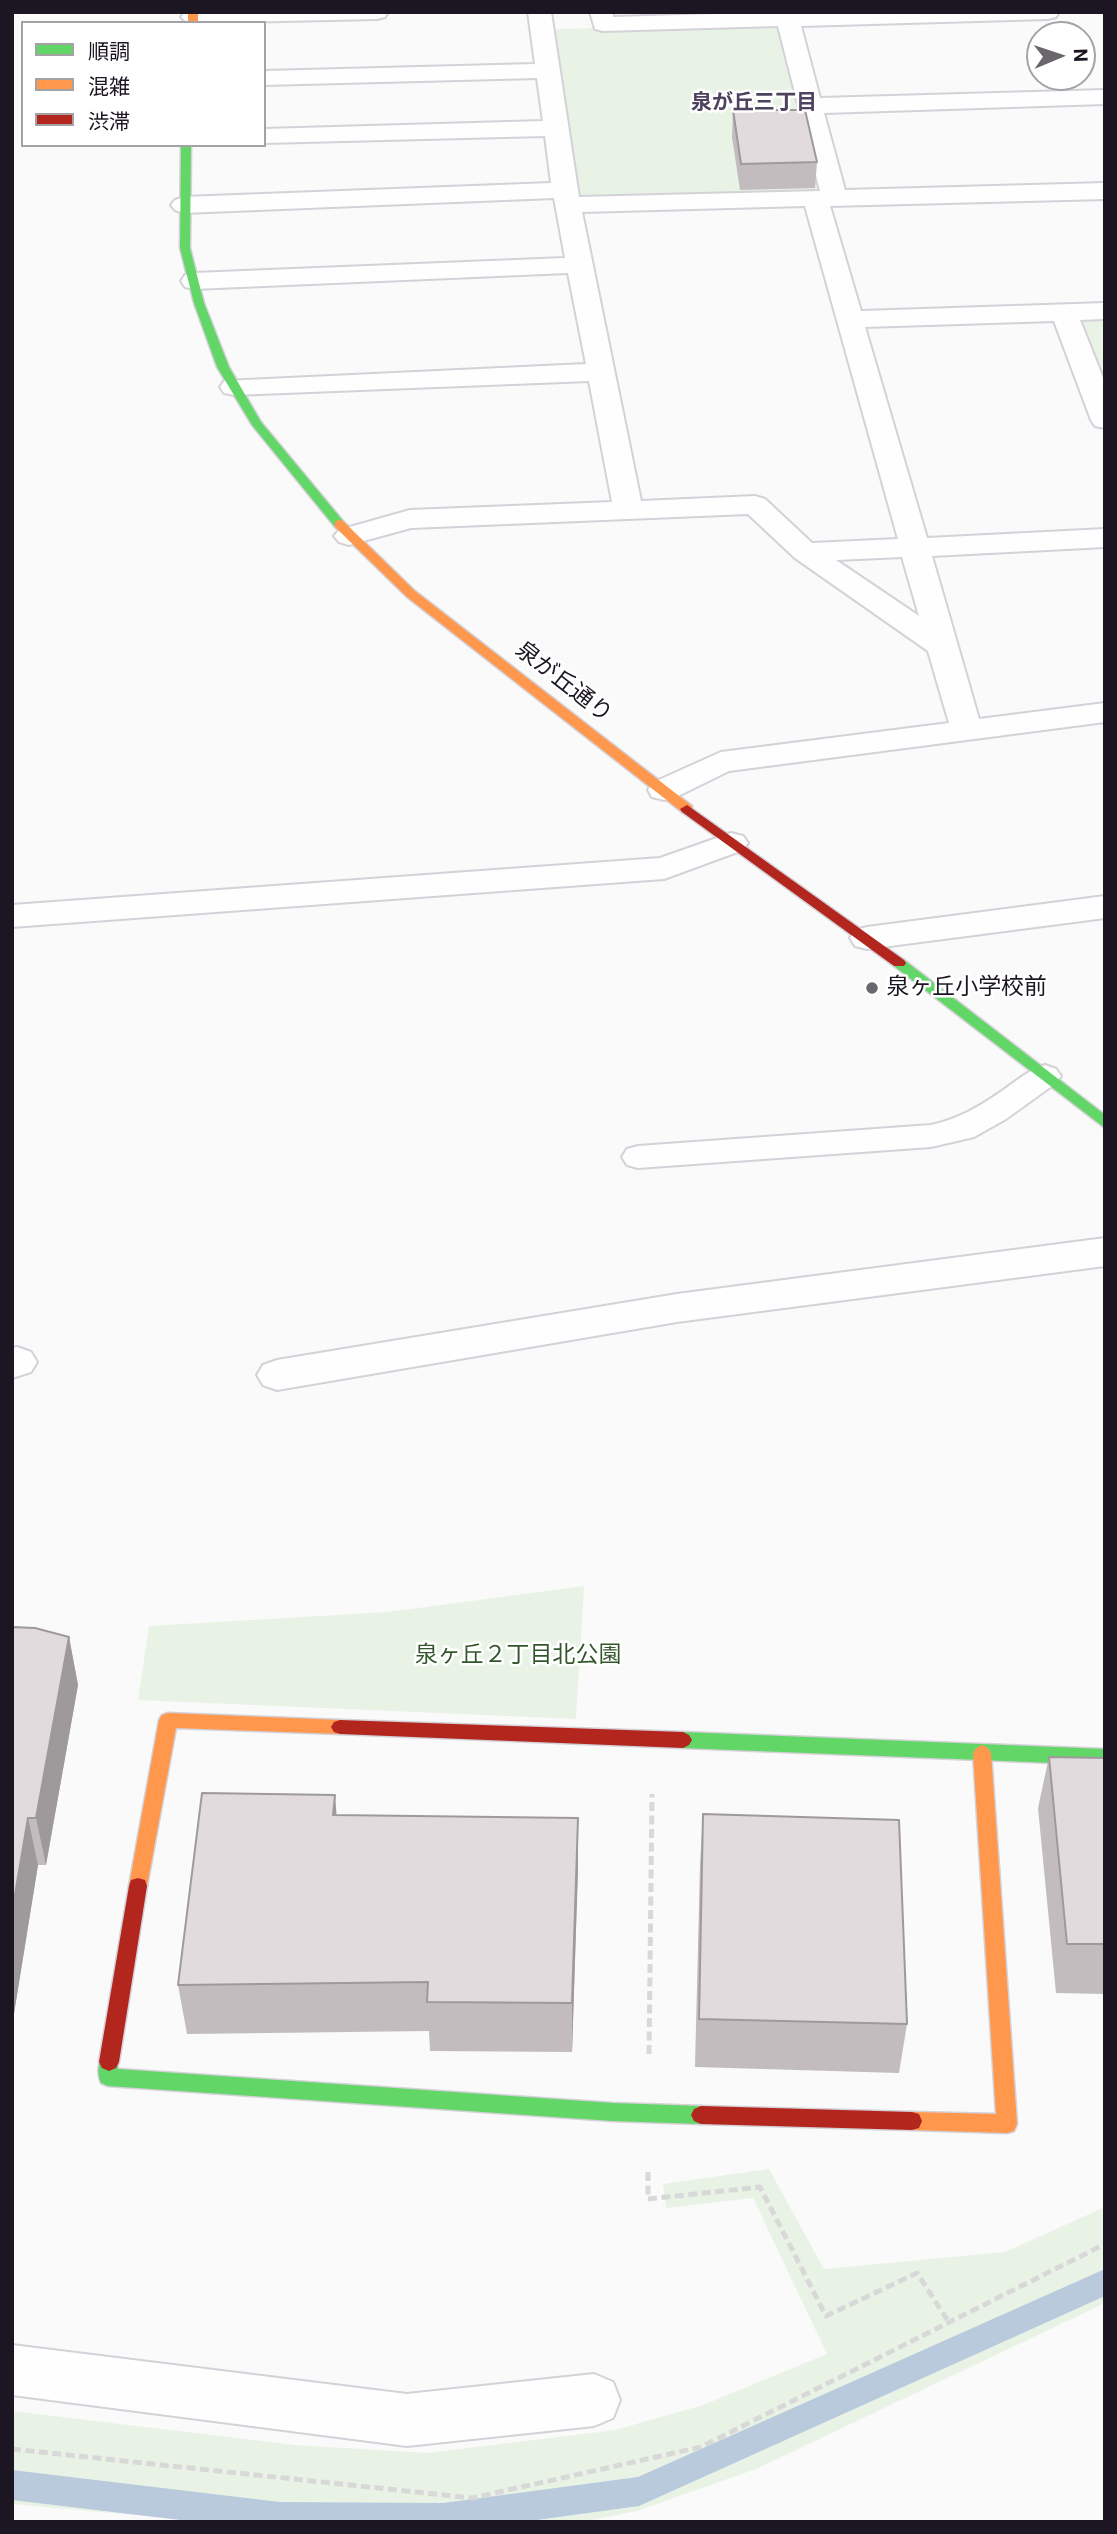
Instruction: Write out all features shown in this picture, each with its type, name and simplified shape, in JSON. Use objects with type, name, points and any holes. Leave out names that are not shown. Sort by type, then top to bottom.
[{"type":"street","points":[[193,17],[377,12]]},
{"type":"street","points":[[539,12],[566,197],[628,508]]},
{"type":"street","points":[[601,12],[603,24],[1048,12]]},
{"type":"street","points":[[787,18],[810,106],[849,319],[967,732]]},
{"type":"street","points":[[266,78],[547,71]]},
{"type":"street","points":[[810,106],[1105,97]]},
{"type":"street","points":[[266,136],[554,128]]},
{"type":"street","name":"泉が丘通り","points":[[186,147],[185,248],[223,368],[256,423],[349,536],[411,594],[731,843],[867,938],[1105,1123]]},
{"type":"street","points":[[184,205],[566,197],[1105,191]]},
{"type":"street","points":[[194,281],[579,265]]},
{"type":"street","points":[[849,319],[1105,311]]},
{"type":"street","points":[[1064,312],[1105,420]]},
{"type":"street","points":[[234,387],[600,372]]},
{"type":"street","points":[[349,536],[410,519],[628,508],[755,505],[805,552],[942,646]]},
{"type":"street","points":[[805,552],[1105,538]]},
{"type":"street","points":[[664,790],[721,762],[1105,712]]},
{"type":"street","points":[[12,916],[664,868],[731,843]]},
{"type":"street","points":[[867,938],[1105,907]]},
{"type":"street","points":[[277,1375],[602,1318],[814,1288],[1011,1267],[1105,1252]]},
{"type":"street","points":[[982,1753],[1007,2124],[613,2112],[108,2077],[111,2039],[169,1720],[982,1753],[1105,1758]]},
{"type":"street","points":[[12,2370],[407,2420],[594,2400]]},
{"type":"lane","points":[[638,1157],[931,1136],[963,1129],[995,1111],[1045,1076]]},
{"type":"green space","points":[[781,24],[823,190],[576,197],[553,29]]},
{"type":"green space","points":[[1078,317],[1105,317],[1105,389]]},
{"type":"green space","name":"泉ヶ丘２丁目北公園","points":[[584,1586],[576,1719],[138,1700],[149,1626],[388,1612]]},
{"type":"green space","points":[[769,2169],[824,2269],[1005,2252],[1105,2207],[1105,2303],[756,2469],[637,2511],[581,2522],[212,2522],[12,2504],[12,2411],[295,2445],[428,2453],[615,2430],[703,2405],[827,2354],[753,2198],[666,2208],[663,2184]]},
{"type":"building","points":[[733,110],[805,110],[817,162],[741,164]]},
{"type":"building","points":[[12,1627],[35,1628],[69,1637],[36,1818],[28,1818],[12,1912]]},
{"type":"building","points":[[1049,1757],[1105,1758],[1105,1944],[1067,1944]]},
{"type":"building","points":[[202,1793],[335,1795],[333,1815],[578,1818],[572,2003],[427,2002],[428,1982],[178,1985]]},
{"type":"building","points":[[703,1814],[899,1820],[907,2024],[699,2019]]},
{"type":"waterway","points":[[12,2485],[280,2517],[443,2518],[639,2491],[1105,2282]]},
{"type":"traffic: fast","points":[[186,147],[185,248],[199,303],[223,367],[256,423],[339,524]]},
{"type":"traffic: fast","points":[[899,963],[1105,1123]]},
{"type":"traffic: fast","points":[[683,1740],[1105,1757]]},
{"type":"traffic: fast","points":[[109,2062],[108,2077],[613,2112],[701,2115]]},
{"type":"traffic: slow","points":[[193,12],[193,21]]},
{"type":"traffic: slow","points":[[339,524],[411,594],[687,809]]},
{"type":"traffic: slow","points":[[138,1886],[168,1720],[340,1727]]},
{"type":"traffic: slow","points":[[912,2121],[1007,2124],[982,1753]]},
{"type":"traffic: jam","points":[[687,809],[899,963]]},
{"type":"traffic: jam","points":[[340,1727],[683,1740]]},
{"type":"traffic: jam","points":[[109,2062],[138,1886]]},
{"type":"traffic: jam","points":[[701,2115],[912,2121]]},
{"type":"place","name":"泉ヶ丘小学校前","points":[[872,988]]},
{"type":"district","name":"泉が丘三丁目","points":[[754,104]]}]
